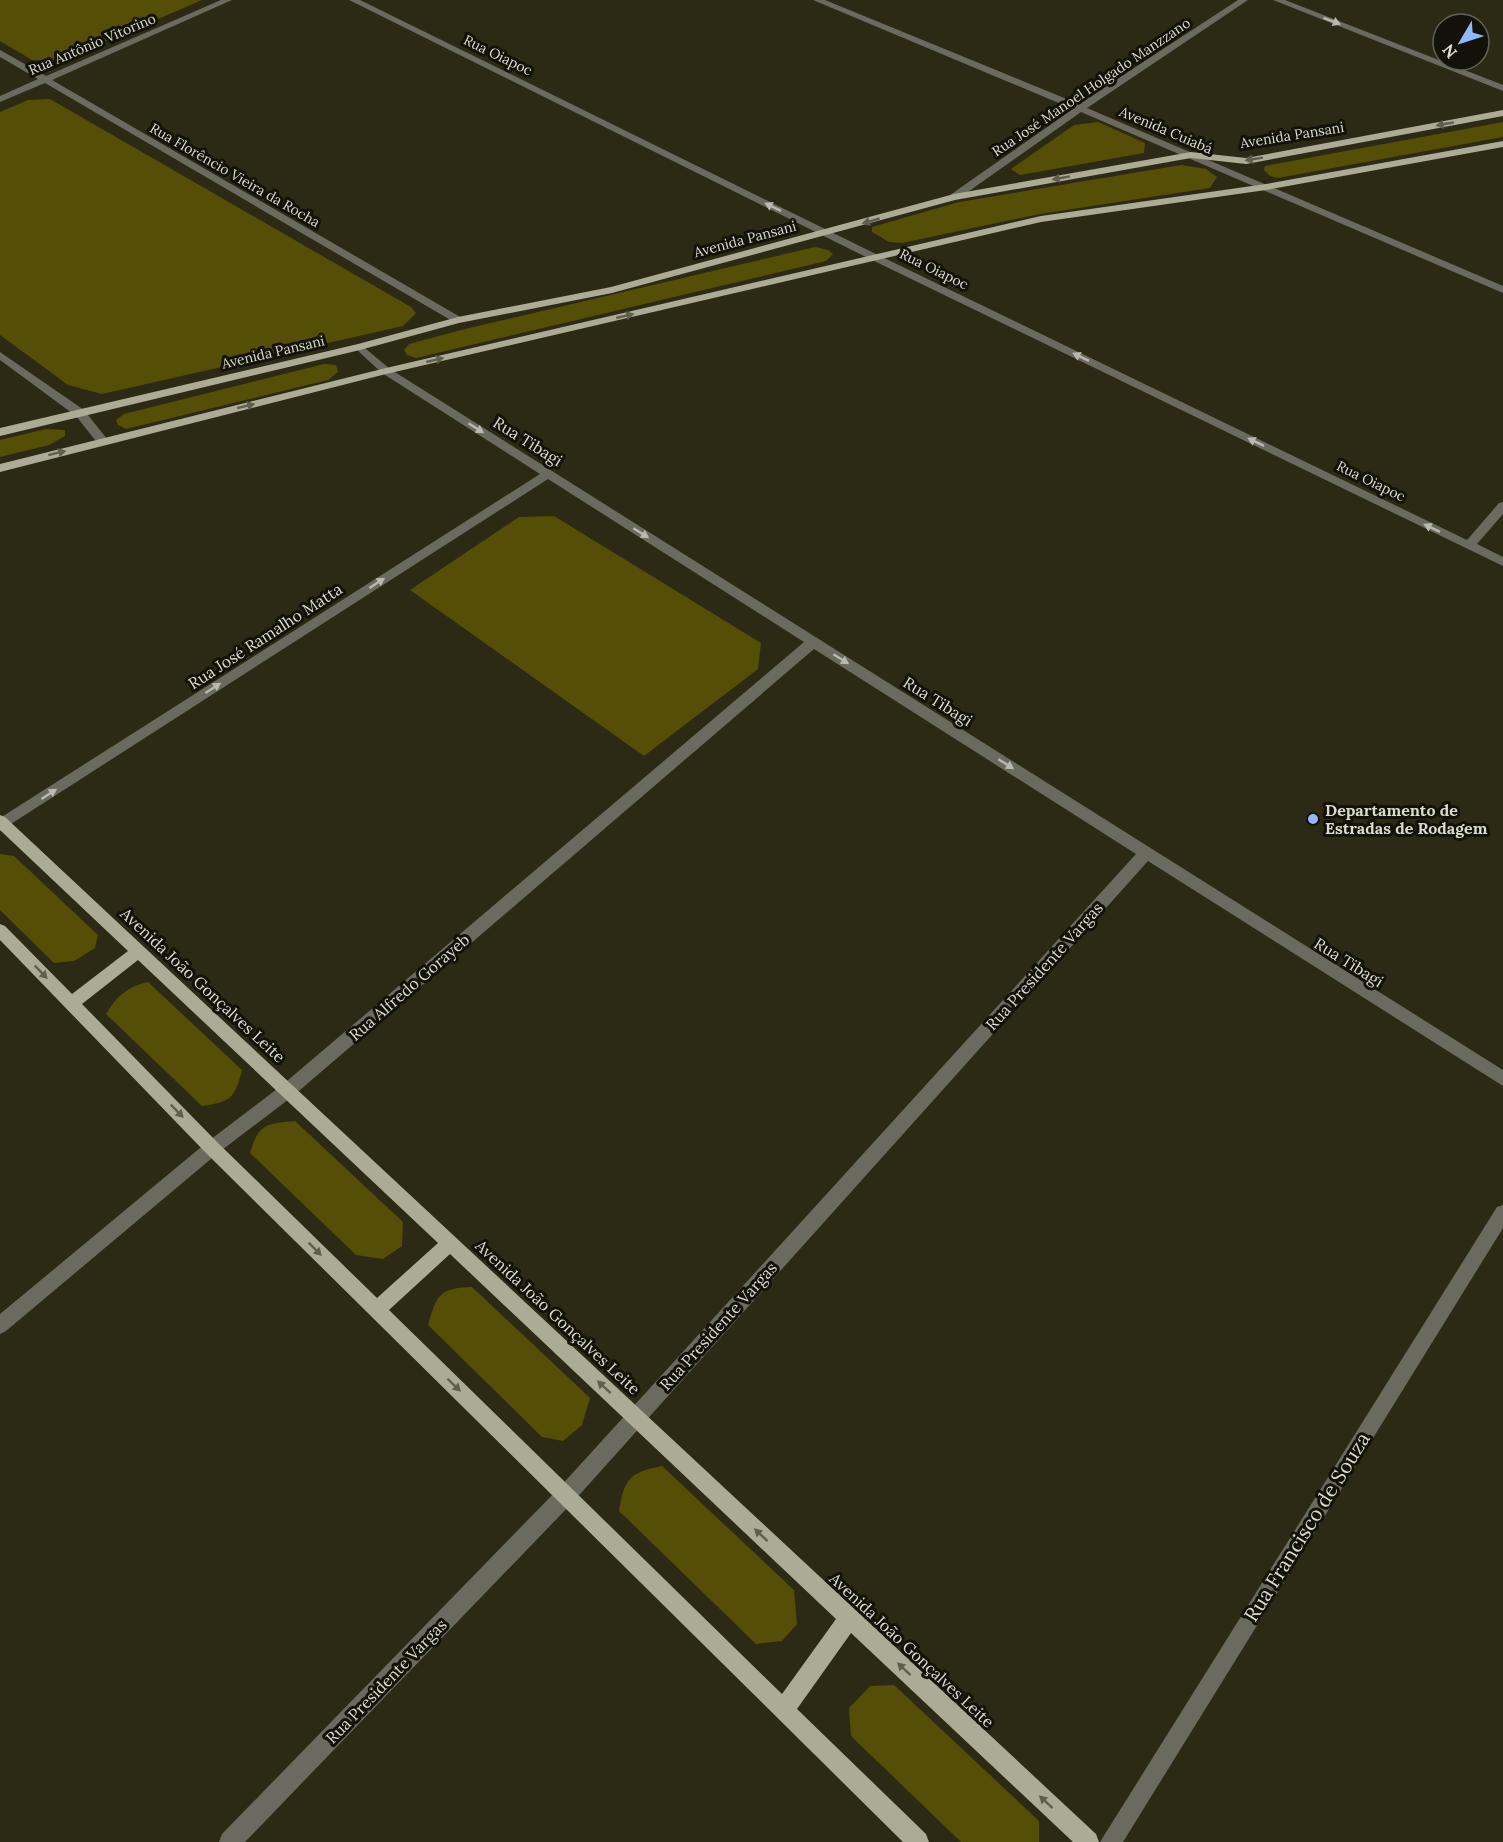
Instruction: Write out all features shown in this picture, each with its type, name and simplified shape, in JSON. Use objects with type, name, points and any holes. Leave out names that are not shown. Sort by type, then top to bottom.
[{"type":"main road","name":"Avenida Pansani","points":[[0,432],[360,347],[458,320],[612,290],[954,197],[1191,155],[1246,161],[1503,113]]},
{"type":"main road","points":[[0,468],[386,371],[1041,219],[1266,187],[1503,144]]},
{"type":"main road","name":"Avenida João Gonçalves Leite","points":[[1,823],[1088,1842]]},
{"type":"main road","points":[[0,930],[212,1148],[918,1842]]},
{"type":"main road","points":[[72,1003],[139,951]]},
{"type":"main road","points":[[377,1310],[450,1243]]},
{"type":"main road","points":[[784,1709],[849,1618]]},
{"type":"street","name":"Rua Antônio Vitorino","points":[[0,99],[228,0]]},
{"type":"street","name":"Rua Oiapoc","points":[[353,0],[874,257],[1503,562]]},
{"type":"street","name":"Avenida Cuiabá","points":[[817,0],[1080,108],[1503,290]]},
{"type":"street","name":"Rua José Manoel Holgado Manzzano","points":[[954,197],[1080,108],[1244,0]]},
{"type":"street","points":[[1277,0],[1503,88]]},
{"type":"street","name":"Rua Florêncio Vieira da Rocha","points":[[0,53],[458,320]]},
{"type":"street","name":"Rua Tibagi","points":[[360,347],[386,371],[1503,1079]]},
{"type":"street","points":[[0,355],[80,413],[103,442]]},
{"type":"street","name":"Rua José Ramalho Matta","points":[[1,823],[548,474]]},
{"type":"street","points":[[1469,546],[1503,506]]},
{"type":"street","name":"Rua Alfredo Gorayeb","points":[[0,1325],[212,1148],[287,1091],[813,642]]},
{"type":"street","name":"Rua Presidente Vargas","points":[[230,1842],[566,1495],[1146,853]]},
{"type":"street","name":"Rua Francisco de Souza","points":[[1111,1842],[1503,1213]]},
{"type":"shaded area","points":[[0,0],[202,0],[63,60],[32,60],[0,41]]},
{"type":"shaded area","points":[[50,99],[411,307],[416,313],[403,326],[102,394],[68,385],[0,335],[0,112],[28,100]]},
{"type":"shaded area","points":[[1098,122],[1145,143],[1144,153],[1020,175],[1011,169],[1074,125]]},
{"type":"shaded area","points":[[1503,122],[1503,137],[1278,178],[1270,176],[1264,170],[1265,166]]},
{"type":"shaded area","points":[[1181,165],[1206,169],[1217,177],[1210,188],[1040,214],[902,243],[889,242],[872,232],[872,227],[959,202]]},
{"type":"shaded area","points":[[815,247],[828,250],[833,254],[826,261],[416,358],[407,355],[404,350],[409,344],[465,329]]},
{"type":"shaded area","points":[[324,364],[336,365],[338,372],[328,380],[126,429],[118,425],[116,420],[124,414]]},
{"type":"shaded area","points":[[46,429],[65,430],[65,436],[49,445],[0,457],[0,440]]},
{"type":"shaded area","points":[[554,516],[761,643],[758,669],[644,756],[410,590],[519,517]]},
{"type":"shaded area","points":[[0,854],[14,856],[98,935],[95,948],[74,961],[54,963],[0,910]]},
{"type":"shaded area","points":[[148,982],[242,1070],[234,1093],[226,1100],[202,1106],[106,1014],[123,993]]},
{"type":"shaded area","points":[[295,1121],[403,1222],[402,1246],[383,1259],[356,1255],[250,1153],[257,1136],[265,1127]]},
{"type":"shaded area","points":[[472,1287],[590,1398],[582,1425],[563,1441],[542,1437],[428,1325],[441,1295],[452,1289]]},
{"type":"shaded area","points":[[662,1466],[794,1590],[797,1624],[782,1641],[756,1644],[619,1511],[623,1491],[630,1479],[642,1471]]},
{"type":"shaded area","points":[[894,1685],[1039,1821],[1039,1842],[961,1842],[851,1736],[849,1708],[870,1686]]},
{"type":"place","name":"Departamento de Estradas de Rodagem","points":[[1313,819]]}]
